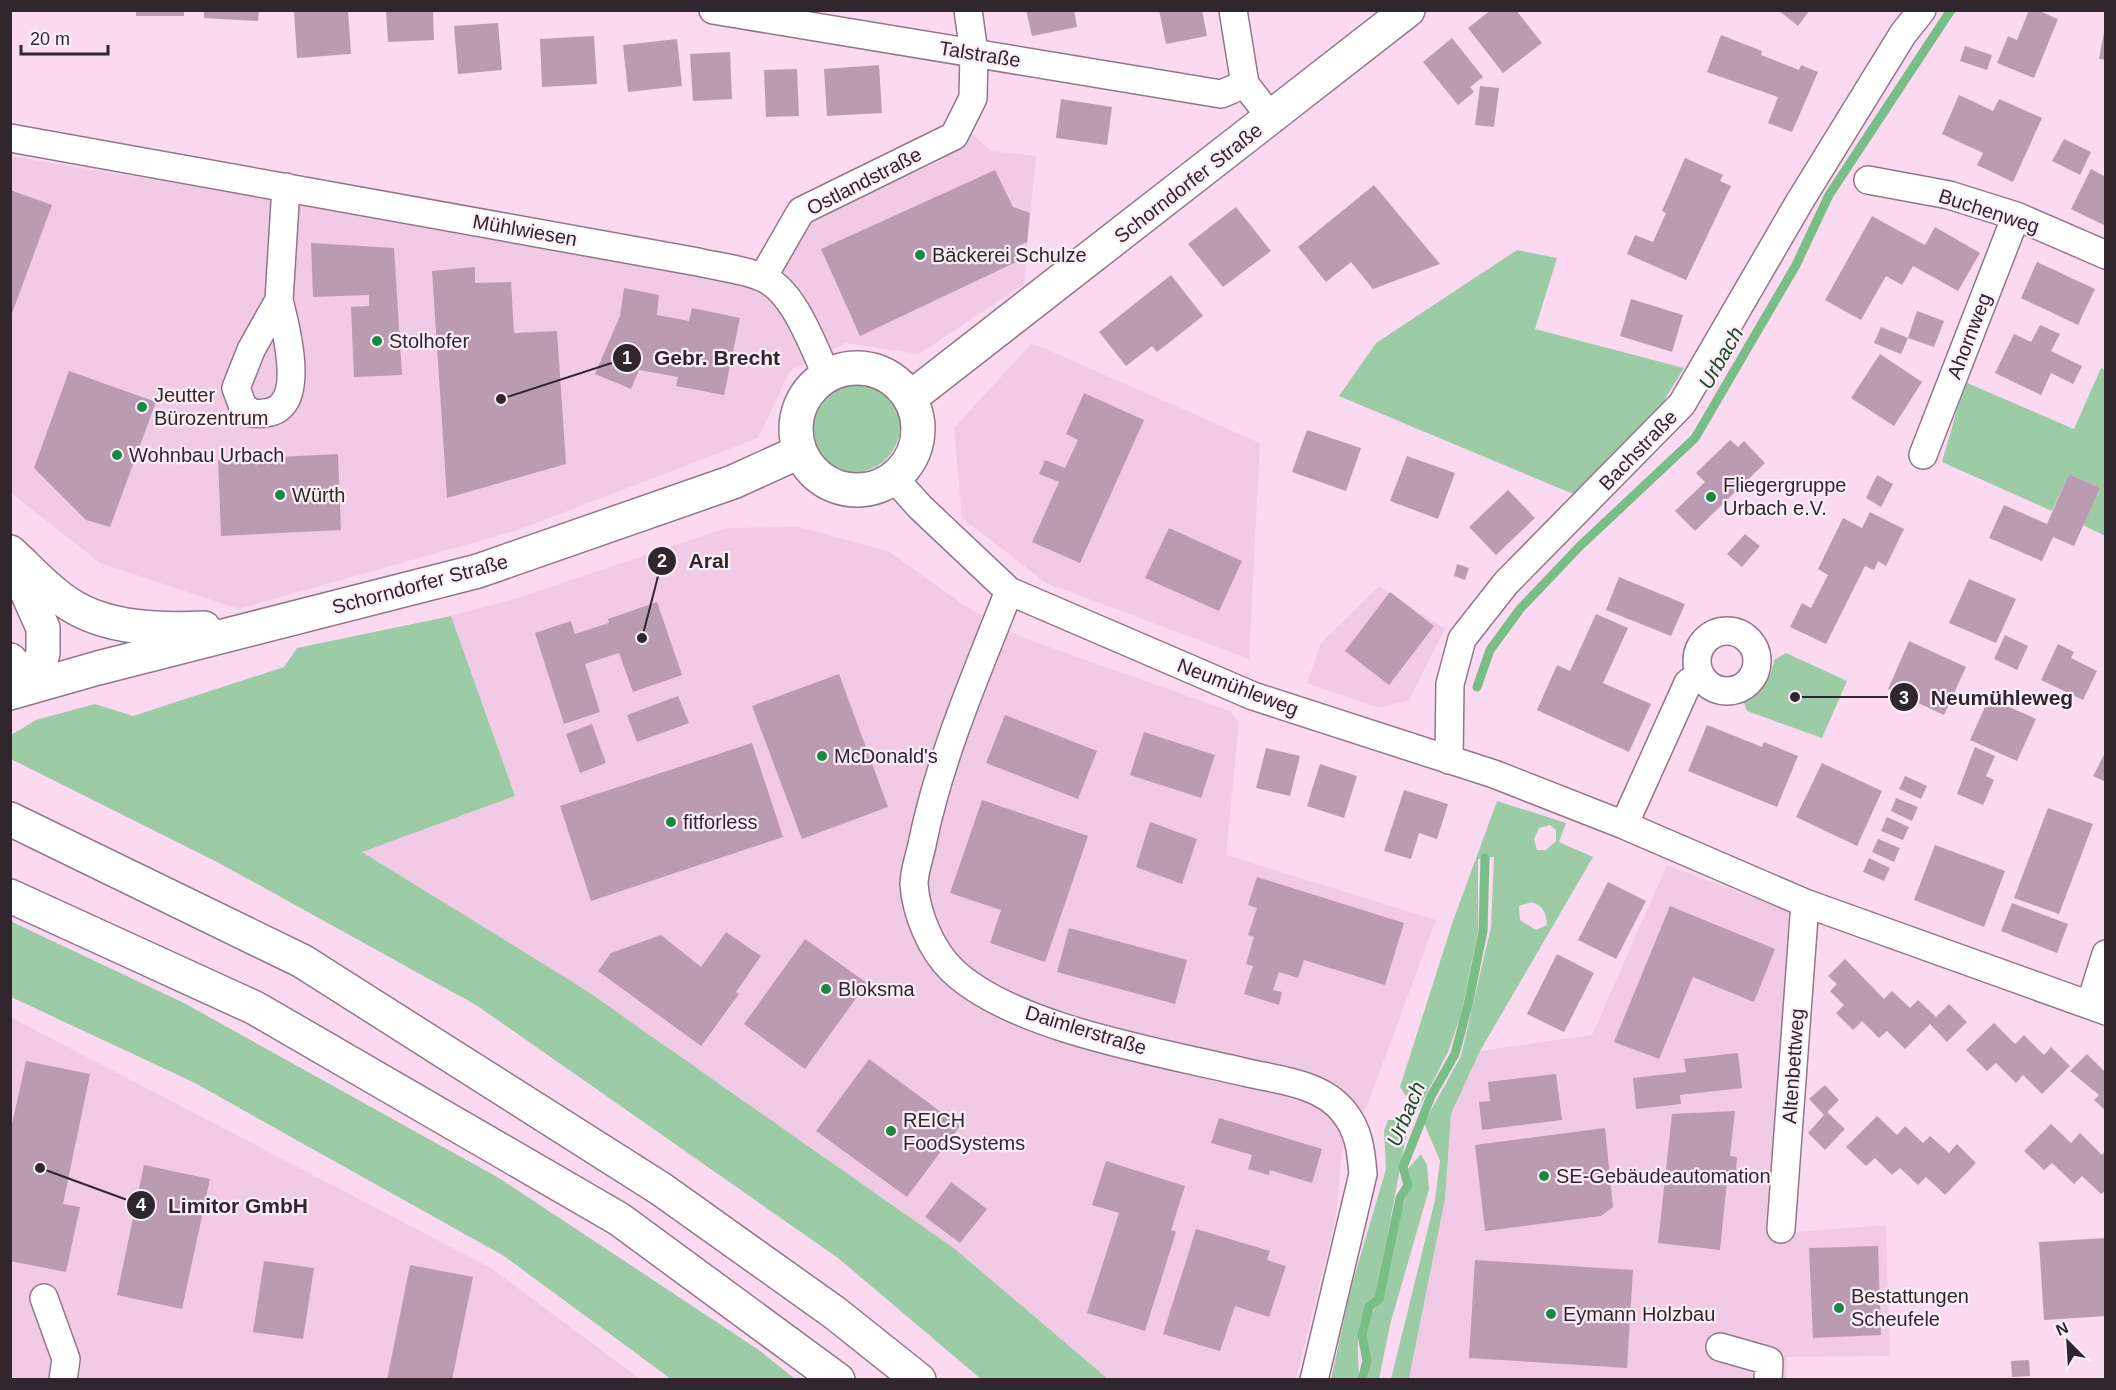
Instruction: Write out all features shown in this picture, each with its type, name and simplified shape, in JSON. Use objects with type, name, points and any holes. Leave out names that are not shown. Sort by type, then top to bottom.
[{"type":"main road","name":"Schorndorfer Straße","points":[[910,398],[1272,119],[1408,10]]},
{"type":"main road","points":[[867,368],[891,378],[910,398],[916,414],[918,432],[915,450],[906,465],[894,478],[878,487],[861,491],[843,489],[826,483],[812,471],[799,452],[796,416],[804,398],[817,382],[827,376],[841,370],[867,368]]},
{"type":"main road","name":"Schorndorfer Straße","points":[[21,690],[478,570],[733,482],[799,452]]},
{"type":"main road","points":[[10,554],[69,604],[112,623],[174,629],[260,626]]},
{"type":"main road","points":[[10,554],[43,628],[43,653],[21,690]]},
{"type":"main road","points":[[10,660],[21,690]]},
{"type":"main road","points":[[10,819],[302,961],[661,1189],[835,1313],[919,1380]]},
{"type":"main road","points":[[10,896],[255,1008],[619,1219],[838,1380]]},
{"type":"street","name":"Talstraße","points":[[713,10],[1221,94],[1245,84]]},
{"type":"street","name":"Ostlandstraße","points":[[763,277],[801,211],[954,136],[973,98],[974,53],[968,10]]},
{"type":"street","points":[[1233,10],[1245,84],[1272,119]]},
{"type":"street","name":"Bachstraße","points":[[1449,760],[1450,684],[1462,639],[1506,583],[1682,404],[1800,201],[1903,34],[1922,10]]},
{"type":"street","name":"Mühlwiesen","points":[[10,138],[698,262],[763,277]]},
{"type":"street","name":"Buchenweg","points":[[1868,180],[1950,195],[2016,216],[2106,255]]},
{"type":"street","points":[[279,300],[286,187]]},
{"type":"street","name":"Ahornweg","points":[[1923,455],[2016,216]]},
{"type":"street","points":[[763,277],[779,289],[796,312],[827,376]]},
{"type":"street","name":"Neumühleweg","points":[[894,478],[920,507],[1008,591],[1253,696],[1494,774],[1624,825],[1805,903],[2098,1008]]},
{"type":"street","name":"Daimlerstraße","points":[[1008,591],[948,746],[928,815],[914,883],[930,939],[951,969],[979,990],[1030,1016],[1111,1041],[1312,1088],[1342,1109],[1360,1141],[1363,1174],[1314,1380]]},
{"type":"street","points":[[1624,825],[1688,683],[1700,674]]},
{"type":"street","name":"Altenbettweg","points":[[1781,1228],[1805,903]]},
{"type":"street","points":[[2098,1008],[2106,954]]},
{"type":"street","points":[[44,1298],[66,1359],[63,1380]]},
{"type":"street","points":[[1720,1347],[1769,1361],[1768,1380]]},
{"type":"shaded area","points":[[971,132],[991,151],[1036,156],[1024,284],[919,354],[846,343],[790,371],[758,438],[518,530],[239,609],[100,563],[11,493],[10,156],[735,276],[789,252],[816,214],[943,160]]},
{"type":"shaded area","points":[[1032,343],[1260,443],[1249,659],[1046,583],[962,518],[954,428]]},
{"type":"shaded area","points":[[799,527],[888,551],[964,605],[1021,637],[1230,711],[1239,722],[1226,855],[1436,920],[1367,1106],[1343,1142],[1336,1218],[1296,1379],[1108,1379],[955,1249],[584,989],[361,852],[515,796],[451,616],[514,599],[726,528]]},
{"type":"shaded area","points":[[1379,586],[1445,629],[1409,700],[1379,708],[1307,683],[1321,643]]},
{"type":"shaded area","points":[[1667,865],[1789,911],[1767,1234],[1886,1225],[1890,1356],[1787,1357],[1786,1379],[1409,1380],[1445,1199],[1451,1114],[1480,1051],[1592,1035]]},
{"type":"shaded area","points":[[10,1017],[491,1268],[640,1379],[11,1379]]},
{"type":"green space","points":[[1517,250],[1557,258],[1535,329],[1684,368],[1649,425],[1578,496],[1339,396],[1376,343]]},
{"type":"green space","points":[[2101,368],[2105,370],[2105,536],[2083,525],[2100,488],[2069,474],[2052,511],[1942,462],[1965,382],[2074,429]]},
{"type":"green space","points":[[854,380],[872,384],[886,394],[896,408],[900,426],[896,444],[886,458],[872,468],[854,472],[836,468],[822,458],[812,444],[808,426],[812,408],[822,394],[836,384]]},
{"type":"green space","points":[[451,616],[515,796],[362,852],[584,989],[955,1249],[1108,1379],[981,1379],[838,1258],[476,1005],[219,863],[11,759],[11,735],[36,720],[95,704],[133,716],[284,667],[297,648]]},
{"type":"green space","points":[[1786,653],[1847,681],[1822,738],[1747,711],[1743,700],[1761,689],[1771,674],[1774,660]]},
{"type":"green space","points":[[1497,801],[1566,823],[1559,842],[1593,857],[1480,1051],[1451,1114],[1445,1199],[1409,1379],[1391,1379],[1435,1200],[1440,1161],[1424,1123],[1461,1056],[1491,927],[1494,857],[1478,859],[1478,931],[1461,1015],[1448,1052],[1417,1112],[1400,1087],[1453,921]],"holes":[[[1550,825],[1556,830],[1556,841],[1546,850],[1537,850],[1534,839],[1539,828]],[[1532,902],[1542,908],[1547,921],[1547,925],[1536,930],[1520,920],[1519,906]]]},
{"type":"green space","points":[[10,921],[184,1003],[499,1178],[759,1350],[795,1379],[671,1379],[504,1256],[193,1082],[11,997]]},
{"type":"green space","points":[[1388,1120],[1400,1120],[1407,1131],[1376,1296],[1364,1313],[1358,1334],[1359,1379],[1331,1379],[1351,1288],[1386,1169],[1384,1131]]},
{"type":"green space","points":[[1421,1154],[1427,1165],[1429,1189],[1390,1325],[1379,1379],[1367,1379],[1371,1361],[1364,1335],[1371,1313],[1382,1301],[1400,1212],[1412,1183],[1408,1169]]},
{"type":"building","points":[[136,10],[184,10],[184,16],[136,16]]},
{"type":"building","points":[[204,10],[259,10],[258,21],[204,18]]},
{"type":"building","points":[[348,10],[351,54],[297,58],[294,11]]},
{"type":"building","points":[[386,10],[433,10],[434,40],[388,42]]},
{"type":"building","points":[[1026,10],[1074,10],[1077,27],[1032,36]]},
{"type":"building","points":[[1159,10],[1202,10],[1207,36],[1166,44]]},
{"type":"building","points":[[1491,10],[1516,10],[1542,43],[1503,73],[1468,28]]},
{"type":"building","points":[[1778,10],[1810,10],[1798,26]]},
{"type":"building","points":[[2029,10],[2037,10],[2058,19],[2034,78],[1997,63],[2008,36],[2017,40]]},
{"type":"building","points":[[498,23],[502,70],[458,74],[454,26]]},
{"type":"building","points":[[2104,32],[2106,32],[2106,60],[2099,59]]},
{"type":"building","points":[[1721,35],[1762,51],[1761,55],[1799,70],[1801,65],[1818,72],[1792,132],[1768,123],[1778,97],[1707,72]]},
{"type":"building","points":[[594,36],[597,84],[542,87],[540,39]]},
{"type":"building","points":[[1452,38],[1483,77],[1470,87],[1474,92],[1458,105],[1423,62]]},
{"type":"building","points":[[677,39],[682,86],[628,92],[623,45]]},
{"type":"building","points":[[1965,46],[1992,55],[1987,70],[1960,61]]},
{"type":"building","points":[[730,52],[732,99],[693,101],[690,54]]},
{"type":"building","points":[[879,65],[882,113],[827,116],[824,69]]},
{"type":"building","points":[[797,69],[799,116],[766,117],[764,70]]},
{"type":"building","points":[[1480,86],[1499,88],[1494,127],[1475,125]]},
{"type":"building","points":[[1959,95],[1993,111],[1999,99],[2042,118],[2013,182],[1977,165],[1983,153],[1942,134]]},
{"type":"building","points":[[1061,99],[1112,107],[1107,145],[1056,138]]},
{"type":"building","points":[[2064,139],[2091,152],[2080,175],[2052,161]]},
{"type":"building","points":[[1685,158],[1723,175],[1720,181],[1731,186],[1686,280],[1627,254],[1635,235],[1653,242],[1666,213],[1662,211]]},
{"type":"building","points":[[2091,169],[2106,177],[2106,226],[2071,209]]},
{"type":"building","name":"Bäckerei Schulze","points":[[995,170],[1013,207],[1030,213],[1027,242],[1016,247],[1016,262],[860,336],[821,249]]},
{"type":"building","points":[[1374,185],[1440,264],[1373,289],[1351,262],[1326,282],[1298,247]]},
{"type":"building","points":[[10,190],[52,205],[11,316],[10,316]]},
{"type":"building","points":[[1236,207],[1271,251],[1223,287],[1188,244]]},
{"type":"building","points":[[1872,216],[1925,245],[1935,227],[1980,253],[1958,291],[1913,266],[1902,285],[1886,276],[1861,320],[1825,300]]},
{"type":"building","name":"Stolhofer","points":[[311,243],[394,248],[402,375],[354,377],[351,307],[369,306],[369,295],[313,297]]},
{"type":"building","points":[[2037,262],[2095,289],[2078,325],[2021,298]]},
{"type":"building","points":[[475,267],[475,283],[511,282],[514,333],[557,331],[566,464],[447,498],[432,271]]},
{"type":"building","points":[[1171,275],[1203,316],[1157,352],[1152,346],[1126,366],[1099,332]]},
{"type":"building","points":[[624,288],[659,295],[657,315],[689,321],[692,308],[740,318],[724,395],[676,386],[678,377],[639,370],[631,389],[595,374],[620,316]]},
{"type":"building","points":[[1631,299],[1683,315],[1672,352],[1620,336]]},
{"type":"building","points":[[1917,311],[1944,321],[1934,347],[1908,338]]},
{"type":"building","points":[[2040,325],[2060,334],[2051,351],[2082,366],[2073,384],[2051,373],[2041,395],[1995,373],[2014,334],[2031,342]]},
{"type":"building","points":[[1881,327],[1908,338],[1901,354],[1874,343]]},
{"type":"building","points":[[1880,354],[1922,382],[1894,426],[1851,398]]},
{"type":"building","points":[[69,371],[156,402],[110,527],[86,520],[34,468]]},
{"type":"building","points":[[1084,393],[1144,420],[1080,563],[1032,542],[1059,482],[1039,474],[1045,460],[1065,468],[1078,440],[1066,434]]},
{"type":"building","points":[[1307,430],[1361,448],[1346,491],[1292,472]]},
{"type":"building","name":"Fliegergruppe Urbach e.V.","points":[[1730,440],[1738,447],[1744,441],[1765,463],[1695,531],[1675,511],[1705,482],[1696,473]]},
{"type":"building","name":"Würth","points":[[338,454],[341,530],[221,536],[218,460]]},
{"type":"building","points":[[1407,456],[1455,473],[1438,519],[1390,501]]},
{"type":"building","points":[[2069,474],[2100,488],[2074,546],[2053,537],[2042,561],[1989,538],[2004,505],[2047,524]]},
{"type":"building","points":[[1877,475],[1893,484],[1881,507],[1866,498]]},
{"type":"building","points":[[1508,490],[1535,518],[1496,555],[1469,527]]},
{"type":"building","points":[[1870,512],[1904,529],[1886,566],[1878,561],[1874,570],[1865,566],[1826,644],[1790,627],[1802,603],[1811,608],[1828,575],[1818,569],[1843,518],[1862,528]]},
{"type":"building","points":[[1169,528],[1242,561],[1219,611],[1145,578]]},
{"type":"building","points":[[1745,534],[1760,546],[1742,567],[1727,554]]},
{"type":"building","points":[[1457,564],[1469,568],[1465,580],[1454,576]]},
{"type":"building","points":[[1619,577],[1685,604],[1671,636],[1606,610]]},
{"type":"building","points":[[1969,579],[2016,599],[1996,643],[1949,623]]},
{"type":"building","points":[[1390,592],[1434,626],[1389,685],[1345,651]]},
{"type":"building","points":[[657,602],[682,675],[633,692],[619,653],[585,664],[600,712],[564,724],[535,633],[571,621],[575,634],[609,623],[608,619]]},
{"type":"building","points":[[1596,614],[1628,628],[1603,683],[1651,704],[1629,752],[1537,710],[1557,665],[1570,671]]},
{"type":"building","points":[[2005,635],[2028,646],[2017,670],[1994,659]]},
{"type":"building","points":[[1909,641],[1966,667],[1944,715],[1888,689]]},
{"type":"building","points":[[2058,644],[2074,652],[2071,658],[2097,671],[2083,700],[2041,680]]},
{"type":"building","points":[[839,674],[888,807],[802,839],[752,706]]},
{"type":"building","points":[[678,696],[689,723],[637,742],[627,715]]},
{"type":"building","points":[[1989,698],[2036,719],[2017,761],[1970,740]]},
{"type":"building","points":[[1005,715],[1097,751],[1078,799],[986,763]]},
{"type":"building","points":[[592,724],[606,763],[580,773],[566,734]]},
{"type":"building","points":[[1707,725],[1762,747],[1764,742],[1798,756],[1777,807],[1688,771]]},
{"type":"building","points":[[1144,732],[1215,755],[1201,798],[1130,775]]},
{"type":"building","name":"fitforless","points":[[752,743],[783,837],[591,901],[560,806]]},
{"type":"building","points":[[1975,747],[1995,756],[1986,776],[1994,780],[1983,805],[1957,794]]},
{"type":"building","points":[[1266,748],[1300,756],[1290,796],[1256,788]]},
{"type":"building","points":[[2106,751],[2106,782],[2093,776]]},
{"type":"building","points":[[1822,763],[1882,791],[1857,846],[1796,817]]},
{"type":"building","points":[[1320,764],[1357,776],[1344,818],[1307,806]]},
{"type":"building","points":[[1905,776],[1927,786],[1921,799],[1899,789]]},
{"type":"building","points":[[1404,790],[1448,804],[1437,839],[1419,833],[1411,859],[1384,851]]},
{"type":"building","points":[[1896,798],[1918,807],[1912,821],[1891,811]]},
{"type":"building","points":[[982,800],[1088,836],[1045,962],[990,943],[1001,910],[950,893]]},
{"type":"building","points":[[2048,808],[2093,824],[2059,914],[2014,898]]},
{"type":"building","points":[[1887,817],[1909,827],[1903,840],[1881,831]]},
{"type":"building","points":[[1150,822],[1197,839],[1182,884],[1136,867]]},
{"type":"building","points":[[1878,839],[1900,848],[1894,862],[1872,852]]},
{"type":"building","points":[[1935,845],[2005,871],[1984,927],[1914,900]]},
{"type":"building","points":[[1869,858],[1890,868],[1884,881],[1863,872]]},
{"type":"building","points":[[1257,877],[1404,923],[1385,985],[1304,960],[1298,978],[1279,972],[1273,990],[1282,992],[1279,1005],[1244,994],[1253,966],[1246,964],[1254,937],[1248,935],[1257,908],[1248,905]]},
{"type":"building","points":[[1608,882],[1646,901],[1616,959],[1578,940]]},
{"type":"building","points":[[2012,903],[2068,924],[2057,953],[2001,931]]},
{"type":"building","points":[[1670,906],[1775,949],[1754,1002],[1693,977],[1659,1059],[1614,1042]]},
{"type":"building","points":[[1069,928],[1187,960],[1175,1004],[1057,972]]},
{"type":"building","points":[[726,932],[761,956],[736,992],[739,994],[701,1046],[598,971],[611,953],[661,935],[701,967]]},
{"type":"building","points":[[805,939],[867,983],[805,1069],[744,1024]]},
{"type":"building","points":[[1557,954],[1594,973],[1564,1032],[1527,1014]]},
{"type":"building","points":[[1845,959],[1884,999],[1892,991],[1910,1008],[1918,1000],[1936,1017],[1949,1004],[1967,1022],[1947,1042],[1930,1024],[1905,1049],[1887,1031],[1879,1038],[1862,1021],[1853,1030],[1836,1013],[1844,1005],[1830,991],[1837,984],[1828,976]]},
{"type":"building","points":[[1994,1023],[2015,1044],[2024,1035],[2044,1055],[2051,1047],[2070,1066],[2042,1094],[2023,1075],[2016,1083],[1996,1063],[1987,1071],[1966,1050]]},
{"type":"building","points":[[1738,1053],[1742,1088],[1680,1095],[1681,1104],[1636,1109],[1633,1078],[1686,1072],[1684,1059]]},
{"type":"building","points":[[2087,1054],[2106,1073],[2106,1111],[2094,1100],[2099,1095],[2070,1071]]},
{"type":"building","points":[[869,1059],[960,1126],[907,1197],[816,1131]]},
{"type":"building","points":[[26,1061],[90,1074],[63,1204],[80,1207],[66,1272],[10,1261],[10,1133]]},
{"type":"building","points":[[1556,1074],[1562,1120],[1482,1130],[1479,1102],[1490,1101],[1488,1082]]},
{"type":"building","points":[[1825,1085],[1839,1100],[1827,1112],[1845,1129],[1825,1150],[1808,1133],[1824,1115],[1809,1099]]},
{"type":"building","points":[[1735,1111],[1730,1156],[1737,1157],[1736,1172],[1728,1171],[1720,1250],[1658,1243],[1672,1114]]},
{"type":"building","points":[[1877,1116],[1897,1135],[1905,1126],[1923,1143],[1930,1136],[1949,1153],[1957,1144],[1976,1163],[1945,1195],[1926,1177],[1918,1185],[1900,1168],[1892,1175],[1875,1158],[1866,1166],[1846,1147]]},
{"type":"building","points":[[1219,1118],[1322,1149],[1312,1183],[1270,1170],[1269,1175],[1248,1169],[1252,1155],[1211,1143]]},
{"type":"building","points":[[2051,1124],[2071,1143],[2080,1133],[2102,1155],[2106,1151],[2106,1190],[2101,1194],[2082,1176],[2074,1184],[2052,1163],[2044,1170],[2024,1151]]},
{"type":"building","name":"SE-Gebäudeautomation","points":[[1605,1128],[1613,1207],[1601,1216],[1485,1231],[1475,1145]]},
{"type":"building","points":[[1106,1161],[1185,1186],[1171,1230],[1176,1232],[1145,1331],[1087,1313],[1119,1213],[1092,1205]]},
{"type":"building","points":[[144,1165],[210,1179],[182,1309],[117,1295]]},
{"type":"building","points":[[951,1182],[987,1209],[960,1243],[925,1217]]},
{"type":"building","points":[[1196,1229],[1270,1251],[1267,1260],[1286,1266],[1269,1317],[1235,1306],[1220,1351],[1163,1334]]},
{"type":"building","points":[[2106,1238],[2106,1316],[2044,1320],[2039,1242]]},
{"type":"building","points":[[1878,1246],[1881,1335],[1813,1338],[1809,1248]]},
{"type":"building","name":"Eymann Holzbau","points":[[1475,1260],[1633,1270],[1627,1368],[1469,1358]]},
{"type":"building","points":[[264,1261],[314,1268],[303,1339],[253,1332]]},
{"type":"building","points":[[410,1265],[473,1277],[452,1380],[387,1380]]},
{"type":"building","points":[[2029,1360],[2030,1376],[2012,1377],[2011,1361]]},
{"type":"waterway","name":"Urbach","points":[[1477,687],[1490,650],[1520,609],[1580,546],[1695,438],[1796,265],[1829,195],[1951,10]]},
{"type":"waterway","name":"Urbach","points":[[1362,1380],[1367,1361],[1362,1335],[1369,1307],[1379,1299],[1400,1198],[1408,1185],[1403,1167],[1431,1096],[1455,1054],[1468,1005],[1483,931],[1485,858]]},
{"type":"place","name":"Bäckerei Schulze","points":[[920,255]]},
{"type":"place","name":"Stolhofer","points":[[377,341]]},
{"type":"place","name":"Gebr. Brecht","points":[[501,399]]},
{"type":"place","name":"Jeutter Bürozentrum","points":[[142,407]]},
{"type":"place","name":"Wohnbau Urbach","points":[[117,455]]},
{"type":"place","name":"Würth","points":[[280,495]]},
{"type":"place","name":"Fliegergruppe Urbach e.V.","points":[[1711,497]]},
{"type":"place","name":"Aral","points":[[642,638]]},
{"type":"place","name":"Neumühleweg","points":[[1795,697]]},
{"type":"place","name":"McDonald's","points":[[822,756]]},
{"type":"place","name":"fitforless","points":[[671,822]]},
{"type":"place","name":"Bloksma","points":[[826,989]]},
{"type":"place","name":"REICH FoodSystems","points":[[891,1131]]},
{"type":"place","name":"Limitor GmbH","points":[[40,1168]]},
{"type":"place","name":"SE-Gebäudeautomation","points":[[1544,1176]]},
{"type":"place","name":"Bestattungen Scheufele","points":[[1839,1308]]},
{"type":"place","name":"Eymann Holzbau","points":[[1551,1314]]}]
